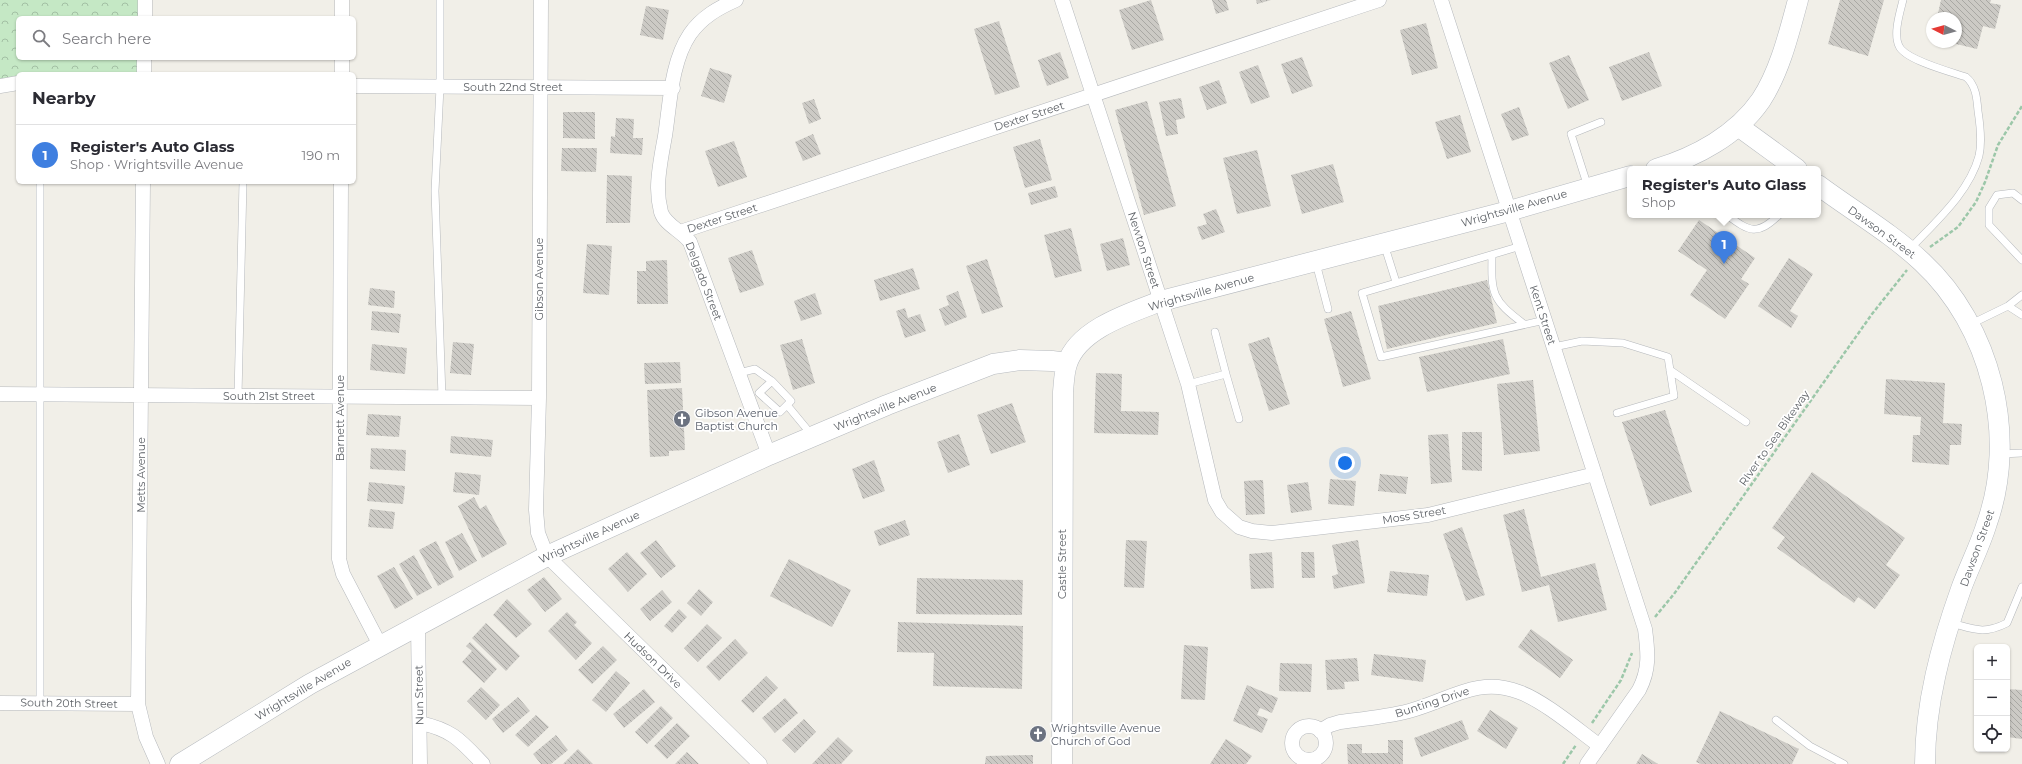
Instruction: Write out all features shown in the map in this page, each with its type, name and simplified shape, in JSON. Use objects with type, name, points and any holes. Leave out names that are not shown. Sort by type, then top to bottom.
[{"type":"street","points":[[145,0],[145,16]]},
{"type":"street","points":[[342,0],[342,16]]},
{"type":"street","name":"Gibson Avenue","points":[[541,0],[539,398],[536,510],[538,533],[547,556]]},
{"type":"street","name":"Delgado Street","points":[[736,0],[715,10],[698,24],[690,34],[679,57],[659,178],[658,193],[665,220],[690,242],[739,373],[754,396],[769,455]]},
{"type":"street","name":"Newton Street","points":[[1062,0],[1188,384],[1215,500],[1231,522]]},
{"type":"street","name":"Dexter Street","points":[[680,232],[1379,0]]},
{"type":"street","name":"Kent Street","points":[[1441,0],[1645,629],[1648,656],[1646,677],[1639,690],[1587,764]]},
{"type":"street","points":[[1676,165],[1727,135],[1745,120],[1761,99],[1775,70],[1798,0]]},
{"type":"street","points":[[144,60],[144,72]]},
{"type":"street","points":[[342,60],[342,72]]},
{"type":"street","points":[[0,86],[16,83]]},
{"type":"street","name":"South 22nd Street","points":[[356,86],[673,88]]},
{"type":"street","points":[[1738,126],[1793,166]]},
{"type":"street","name":"Wrightsville Avenue","points":[[188,762],[310,684],[547,556],[813,436],[993,364],[1025,360],[1052,361],[1067,364],[1079,345],[1098,329],[1115,320],[1161,301],[1509,211],[1627,177]]},
{"type":"street","name":"Metts Avenue","points":[[143,184],[138,704],[146,738],[158,764]]},
{"type":"street","name":"Barnett Avenue","points":[[341,184],[340,566],[355,601],[380,645]]},
{"type":"street","name":"Dawson Street","points":[[1821,187],[1913,254],[1945,286],[1969,325],[1984,358],[1996,400],[1999,428],[1999,455],[1996,486],[1989,517],[1943,642],[1932,694],[1926,738],[1925,764]]},
{"type":"street","name":"Castle Street","points":[[1062,764],[1063,392],[1067,364]]},
{"type":"street","name":"South 21st Street","points":[[0,394],[539,398]]},
{"type":"street","name":"Moss Street","points":[[1231,522],[1252,531],[1272,533],[1428,515],[1595,474]]},
{"type":"street","name":"Hudson Drive","points":[[547,556],[760,764]]},
{"type":"street","name":"Nun Street","points":[[418,626],[420,764]]},
{"type":"street","name":"Bunting Drive","points":[[1320,731],[1330,725],[1340,722],[1405,712],[1463,691],[1492,686],[1506,688],[1527,695],[1600,746]]},
{"type":"street","name":"South 20th Street","points":[[0,703],[138,704]]},
{"type":"street","points":[[420,723],[436,727],[453,734],[483,764]]},
{"type":"lane","points":[[440,0],[440,86],[435,190],[442,397]]},
{"type":"lane","points":[[1903,0],[1897,35],[1899,46],[1906,55],[1966,77],[1970,80],[1975,90],[1980,123],[1979,156],[1961,195],[1913,254]]},
{"type":"lane","points":[[1588,187],[1572,134],[1601,122]]},
{"type":"lane","points":[[40,184],[40,703]]},
{"type":"lane","points":[[238,396],[243,184]]},
{"type":"lane","points":[[2022,200],[2013,193],[1997,195],[1990,208],[1989,225],[2022,260]]},
{"type":"lane","points":[[1731,218],[1746,229],[1756,230],[1768,225],[1776,218]]},
{"type":"lane","points":[[1384,243],[1396,282]]},
{"type":"lane","points":[[1521,246],[1362,293],[1381,357],[1545,320]]},
{"type":"lane","points":[[1492,255],[1492,279],[1495,298],[1504,309],[1524,324]]},
{"type":"lane","points":[[1315,261],[1328,309]]},
{"type":"lane","points":[[1969,325],[2008,306],[2022,295]]},
{"type":"lane","points":[[2008,306],[2022,316]]},
{"type":"lane","points":[[1215,332],[1240,418]]},
{"type":"lane","points":[[1554,347],[1582,341],[1623,343],[1668,357],[1674,396],[1617,413]]},
{"type":"lane","points":[[739,373],[755,369],[772,381],[791,401],[780,412],[754,396],[772,381]]},
{"type":"lane","points":[[1670,370],[1746,422]]},
{"type":"lane","points":[[1188,384],[1226,374]]},
{"type":"lane","points":[[787,405],[813,436]]},
{"type":"lane","points":[[1999,455],[2022,452]]},
{"type":"lane","points":[[1950,622],[1975,630],[1992,630],[2007,623],[2022,587]]},
{"type":"lane","points":[[1776,720],[1810,746],[1844,764]]},
{"type":"path","name":"RIver to Sea Bikeway","points":[[1645,629],[1674,594],[1913,254]]},
{"type":"path","points":[[1563,764],[1620,680],[1633,652]]},
{"type":"green space","points":[[0,0],[143,0],[143,16],[16,16],[16,60],[144,60],[144,72],[16,72],[16,84],[0,90]]},
{"type":"building","points":[[1151,0],[1164,40],[1132,50],[1119,10]]},
{"type":"building","points":[[1212,0],[1226,0],[1229,10],[1216,14]]},
{"type":"building","points":[[1256,0],[1271,0],[1257,4]]},
{"type":"building","points":[[1840,0],[1884,0],[1868,56],[1828,44]]},
{"type":"building","points":[[1941,0],[1991,0],[1990,3],[2001,5],[1995,29],[1983,26],[1977,49],[1962,45],[1962,12],[1938,12]]},
{"type":"building","points":[[646,6],[669,10],[663,40],[640,35]]},
{"type":"building","points":[[999,21],[1020,87],[995,95],[974,29]]},
{"type":"building","points":[[1426,23],[1438,68],[1412,75],[1400,30]]},
{"type":"building","points":[[1060,52],[1069,78],[1047,86],[1038,60]]},
{"type":"building","points":[[1649,52],[1662,86],[1622,101],[1609,67]]},
{"type":"building","points":[[1569,55],[1589,100],[1568,109],[1549,63]]},
{"type":"building","points":[[1302,57],[1313,86],[1292,94],[1281,64]]},
{"type":"building","points":[[1258,65],[1270,97],[1251,104],[1239,72]]},
{"type":"building","points":[[710,68],[732,75],[724,103],[701,96]]},
{"type":"building","points":[[1219,80],[1227,103],[1207,110],[1199,87]]},
{"type":"building","points":[[1181,98],[1185,118],[1176,120],[1178,134],[1166,136],[1159,102]]},
{"type":"building","points":[[814,99],[821,119],[809,124],[802,103]]},
{"type":"building","points":[[1147,101],[1176,206],[1144,215],[1115,110]]},
{"type":"building","points":[[1519,107],[1529,135],[1512,141],[1501,114]]},
{"type":"building","points":[[563,112],[595,112],[595,139],[563,138]]},
{"type":"building","points":[[1460,115],[1471,152],[1447,159],[1435,122]]},
{"type":"building","points":[[616,118],[634,119],[633,138],[643,138],[642,155],[610,153],[611,136],[615,137]]},
{"type":"building","points":[[813,134],[821,154],[803,161],[795,142]]},
{"type":"building","points":[[1040,139],[1052,180],[1025,188],[1013,147]]},
{"type":"building","points":[[734,141],[747,177],[718,187],[705,151]]},
{"type":"building","points":[[562,148],[597,148],[596,172],[561,171]]},
{"type":"building","points":[[1257,150],[1271,206],[1237,214],[1223,158]]},
{"type":"building","points":[[1333,164],[1344,202],[1302,214],[1291,175]]},
{"type":"building","points":[[607,175],[632,176],[630,223],[606,223]]},
{"type":"building","points":[[1055,186],[1058,197],[1031,205],[1028,193]]},
{"type":"building","points":[[1216,209],[1225,232],[1202,240],[1197,227],[1207,224],[1203,214]]},
{"type":"building","points":[[1699,220],[1755,258],[1741,279],[1749,284],[1725,319],[1690,295],[1707,270],[1678,251]]},
{"type":"building","points":[[1071,228],[1082,271],[1055,278],[1044,235]]},
{"type":"building","points":[[1123,238],[1130,265],[1107,271],[1100,244]]},
{"type":"building","points":[[587,244],[612,246],[609,295],[583,293]]},
{"type":"building","points":[[752,250],[764,285],[740,293],[728,258]]},
{"type":"building","points":[[1789,258],[1813,274],[1790,311],[1798,316],[1791,328],[1758,306]]},
{"type":"building","points":[[987,259],[1003,307],[982,314],[966,266]]},
{"type":"building","points":[[667,260],[668,304],[637,304],[637,271],[646,271],[646,261]]},
{"type":"building","points":[[913,268],[920,289],[880,301],[874,280]]},
{"type":"building","points":[[1487,280],[1497,323],[1387,349],[1378,306]]},
{"type":"building","points":[[370,288],[395,291],[394,308],[368,305]]},
{"type":"building","points":[[958,291],[967,317],[945,326],[939,309],[949,305],[946,296]]},
{"type":"building","points":[[815,293],[822,314],[801,321],[794,301]]},
{"type":"building","points":[[905,308],[908,318],[920,314],[926,331],[905,338],[896,311]]},
{"type":"building","points":[[372,311],[401,314],[399,333],[371,330]]},
{"type":"building","points":[[1351,311],[1371,379],[1343,387],[1324,319]]},
{"type":"building","points":[[1269,337],[1290,404],[1269,411],[1248,344]]},
{"type":"building","points":[[802,339],[815,383],[793,390],[780,345]]},
{"type":"building","points":[[1503,339],[1510,374],[1427,392],[1419,357]]},
{"type":"building","points":[[453,342],[474,344],[471,375],[450,373]]},
{"type":"building","points":[[372,344],[407,348],[405,374],[370,370]]},
{"type":"building","points":[[680,362],[681,383],[645,384],[644,363]]},
{"type":"building","points":[[1096,373],[1122,374],[1121,411],[1159,412],[1158,435],[1094,433]]},
{"type":"building","points":[[1886,379],[1945,383],[1943,423],[1962,424],[1961,445],[1950,445],[1949,465],[1912,462],[1913,435],[1920,435],[1921,417],[1884,414]]},
{"type":"building","points":[[1533,380],[1540,451],[1504,455],[1497,384]]},
{"type":"building","points":[[682,388],[685,450],[669,451],[669,456],[650,457],[647,390]]},
{"type":"building","points":[[1012,403],[1026,442],[991,454],[977,415]]},
{"type":"building","points":[[1665,410],[1692,492],[1650,506],[1622,422]]},
{"type":"building","points":[[368,414],[401,416],[399,437],[366,435]]},
{"type":"building","points":[[1462,432],[1482,432],[1482,471],[1462,470]]},
{"type":"building","points":[[959,434],[970,465],[948,473],[937,442]]},
{"type":"building","points":[[1448,434],[1452,482],[1431,484],[1428,435]]},
{"type":"building","points":[[451,436],[493,440],[491,457],[450,453]]},
{"type":"building","points":[[371,448],[406,450],[405,471],[370,469]]},
{"type":"building","points":[[874,460],[885,491],[863,499],[852,469]]},
{"type":"building","points":[[455,472],[481,475],[479,495],[453,492]]},
{"type":"building","points":[[1812,472],[1905,538],[1886,565],[1900,575],[1875,609],[1858,597],[1854,603],[1777,548],[1785,537],[1772,528]]},
{"type":"building","points":[[1380,474],[1408,477],[1406,494],[1378,491]]},
{"type":"building","points":[[1330,479],[1356,481],[1354,506],[1328,504]]},
{"type":"building","points":[[1263,480],[1265,514],[1246,515],[1244,481]]},
{"type":"building","points":[[369,482],[405,486],[403,504],[367,501]]},
{"type":"building","points":[[1308,482],[1312,510],[1291,513],[1287,485]]},
{"type":"building","points":[[474,497],[480,509],[486,505],[507,544],[482,558],[458,506]]},
{"type":"building","points":[[370,509],[395,512],[393,529],[368,527]]},
{"type":"building","points":[[1524,509],[1541,577],[1595,563],[1607,610],[1558,622],[1549,585],[1522,592],[1503,515]]},
{"type":"building","points":[[905,520],[910,535],[879,546],[874,531]]},
{"type":"building","points":[[1462,527],[1485,595],[1466,601],[1443,534]]},
{"type":"building","points":[[462,533],[477,561],[459,571],[445,542]]},
{"type":"building","points":[[656,540],[676,566],[661,578],[640,553]]},
{"type":"building","points":[[1126,540],[1147,541],[1144,588],[1124,587]]},
{"type":"building","points":[[1358,540],[1365,583],[1334,589],[1332,576],[1338,574],[1332,545]]},
{"type":"building","points":[[436,541],[454,577],[438,586],[419,550]]},
{"type":"building","points":[[627,552],[647,574],[628,592],[608,569]]},
{"type":"building","points":[[1272,552],[1274,588],[1251,589],[1249,554]]},
{"type":"building","points":[[1301,552],[1314,552],[1315,578],[1302,578]]},
{"type":"building","points":[[414,555],[432,588],[417,596],[399,564]]},
{"type":"building","points":[[789,559],[851,590],[832,627],[770,596]]},
{"type":"building","points":[[394,567],[413,599],[395,609],[377,576]]},
{"type":"building","points":[[1390,571],[1429,575],[1427,596],[1387,592]]},
{"type":"building","points":[[544,577],[562,599],[545,612],[527,590]]},
{"type":"building","points":[[917,578],[1023,580],[1022,615],[916,614]]},
{"type":"building","points":[[699,589],[713,602],[701,616],[687,603]]},
{"type":"building","points":[[662,590],[672,602],[650,621],[640,609]]},
{"type":"building","points":[[507,599],[532,624],[516,638],[493,615]]},
{"type":"building","points":[[679,609],[687,617],[672,633],[664,626]]},
{"type":"building","points":[[567,612],[577,622],[574,625],[592,643],[576,660],[548,631]]},
{"type":"building","points":[[898,622],[1023,626],[1022,689],[933,686],[934,653],[897,652]]},
{"type":"building","points":[[486,623],[520,656],[506,671],[472,638]]},
{"type":"building","points":[[707,624],[722,638],[698,662],[684,648]]},
{"type":"building","points":[[1531,629],[1573,660],[1560,678],[1518,647]]},
{"type":"building","points":[[735,639],[748,653],[719,681],[706,667]]},
{"type":"building","points":[[470,642],[497,669],[484,683],[462,662],[472,651],[466,646]]},
{"type":"building","points":[[1184,645],[1208,647],[1205,700],[1181,699]]},
{"type":"building","points":[[603,646],[617,660],[592,684],[578,670]]},
{"type":"building","points":[[1374,654],[1426,660],[1423,682],[1371,675]]},
{"type":"building","points":[[1357,658],[1359,681],[1344,682],[1345,689],[1327,690],[1325,660]]},
{"type":"building","points":[[1280,663],[1312,664],[1311,692],[1279,691]]},
{"type":"building","points":[[616,671],[630,683],[606,712],[592,700]]},
{"type":"building","points":[[766,676],[778,688],[753,713],[741,701]]},
{"type":"building","points":[[1247,685],[1278,698],[1272,713],[1260,708],[1257,715],[1268,719],[1262,733],[1233,721]]},
{"type":"building","points":[[481,687],[500,705],[486,720],[467,701]]},
{"type":"building","points":[[644,689],[655,702],[624,728],[613,714]]},
{"type":"building","points":[[2010,689],[2022,690],[2022,739],[2010,737]]},
{"type":"building","points":[[518,697],[530,711],[503,733],[492,719]]},
{"type":"building","points":[[785,698],[798,713],[775,733],[762,718]]},
{"type":"building","points":[[661,706],[673,718],[647,744],[635,732]]},
{"type":"building","points":[[1490,710],[1518,728],[1506,749],[1477,731]]},
{"type":"building","points":[[1720,711],[1799,749],[1792,764],[1701,764],[1696,762]]},
{"type":"building","points":[[536,715],[549,727],[528,747],[515,735]]},
{"type":"building","points":[[804,719],[816,732],[795,753],[782,740]]},
{"type":"building","points":[[1462,720],[1469,739],[1421,757],[1414,738]]},
{"type":"building","points":[[677,723],[690,736],[667,759],[654,746]]},
{"type":"building","points":[[556,735],[568,750],[551,764],[541,764],[533,754]]},
{"type":"building","points":[[838,737],[853,751],[841,764],[812,764]]},
{"type":"building","points":[[1226,739],[1252,756],[1246,764],[1210,764]]},
{"type":"building","points":[[1388,740],[1403,740],[1403,764],[1348,764],[1347,744],[1362,744],[1362,753],[1388,753]]},
{"type":"building","points":[[578,749],[593,764],[563,764]]},
{"type":"building","points":[[687,752],[699,764],[675,764]]},
{"type":"building","points":[[1642,754],[1658,764],[1636,764]]},
{"type":"building","points":[[1033,755],[1033,764],[985,764],[986,756]]},
{"type":"place","name":"Register's Auto Glass","points":[[1724,264]]},
{"type":"place","name":"Gibson Avenue Baptist Church","points":[[682,419]]},
{"type":"place","name":"Wrightsville Avenue Church of God","points":[[1038,734]]}]
